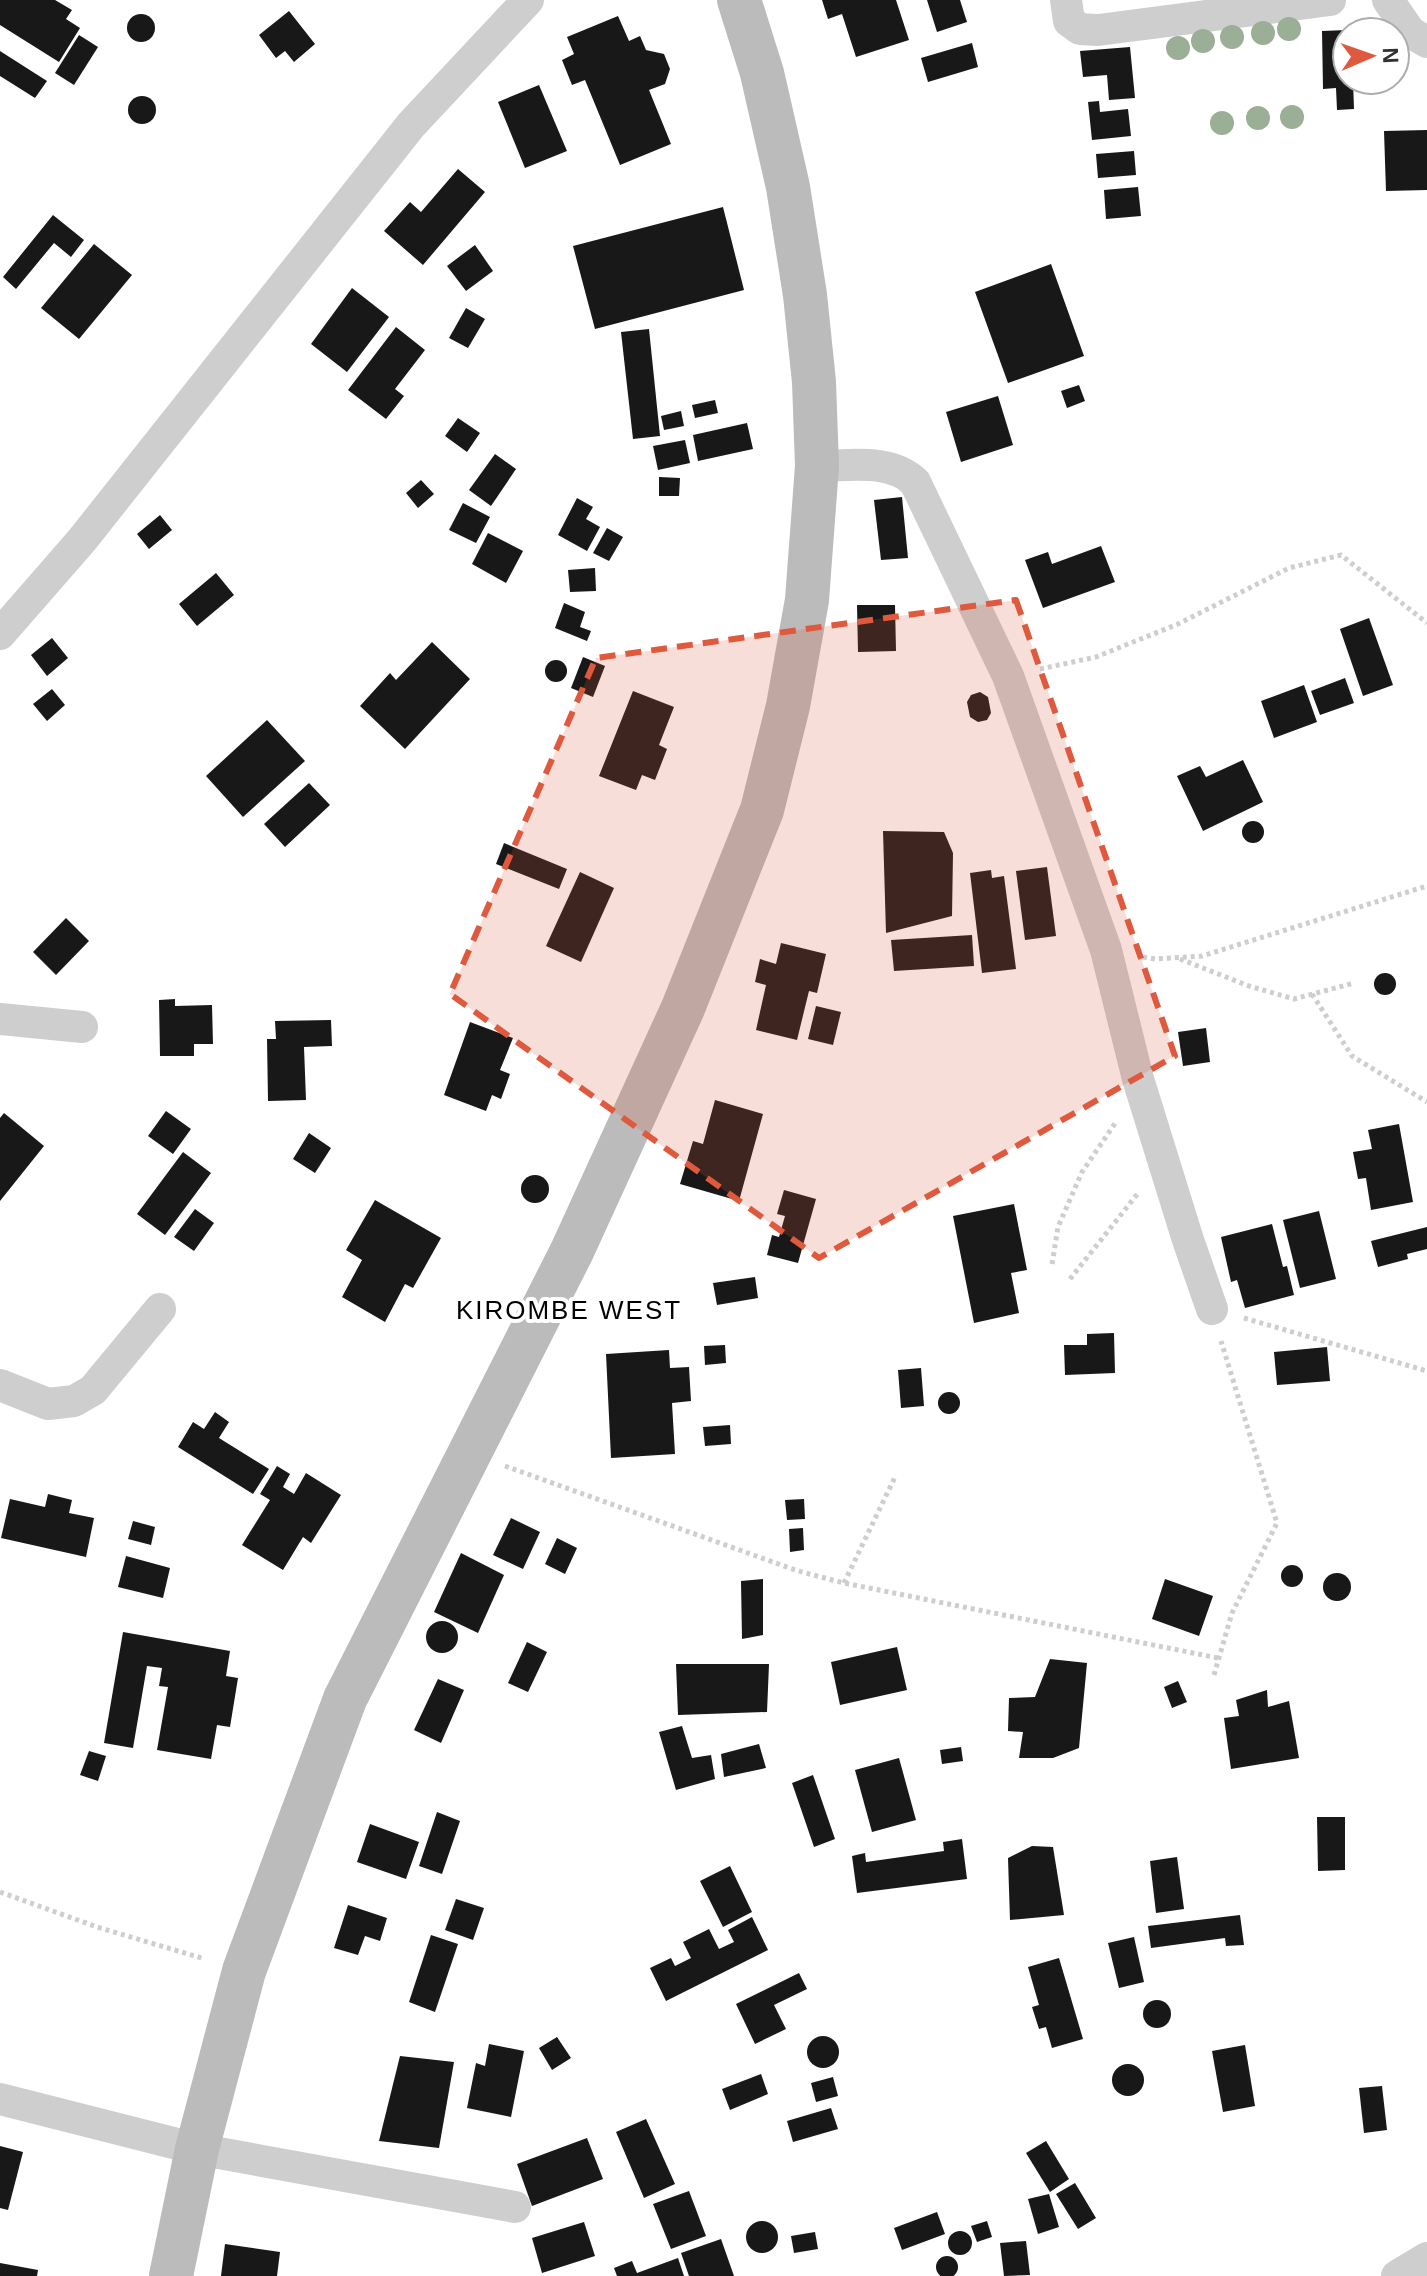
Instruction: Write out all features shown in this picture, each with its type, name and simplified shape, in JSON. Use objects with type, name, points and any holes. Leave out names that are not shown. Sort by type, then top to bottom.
[{"type":"street","points":[[0,634],[82,540],[411,125],[528,0]]},
{"type":"street","points":[[171,2276],[197,2149],[244,1971],[354,1680],[572,1251],[683,1008],[762,810],[788,706],[807,600],[817,466],[814,382],[805,295],[788,187],[762,73],[739,0]]},
{"type":"street","points":[[1066,0],[1069,21],[1080,29],[1098,30],[1330,0]]},
{"type":"street","points":[[1388,0],[1410,32],[1427,42]]},
{"type":"street","points":[[817,466],[889,466],[904,471],[915,482],[1008,676],[1106,950],[1138,1079],[1212,1309]]},
{"type":"street","points":[[0,1019],[82,1027]]},
{"type":"street","points":[[0,1385],[48,1404],[74,1401],[93,1390],[160,1309]]},
{"type":"street","points":[[0,2099],[197,2149],[515,2207]]},
{"type":"street","points":[[1397,2276],[1427,2258]]},
{"type":"path","points":[[1008,676],[1096,657],[1178,624],[1289,568],[1341,555],[1427,623]]},
{"type":"path","points":[[1354,983],[1294,999],[1249,986],[1179,958],[1202,956],[1427,886]]},
{"type":"path","points":[[1312,994],[1352,1056],[1427,1102]]},
{"type":"path","points":[[1052,1264],[1058,1227],[1082,1172],[1112,1131],[1138,1079]]},
{"type":"path","points":[[1070,1279],[1164,1160]]},
{"type":"path","points":[[1212,1309],[1427,1371]]},
{"type":"path","points":[[1212,1309],[1277,1523],[1232,1613],[1214,1675]]},
{"type":"path","points":[[471,1453],[798,1571],[844,1583],[1218,1658]]},
{"type":"path","points":[[844,1583],[896,1475]]},
{"type":"path","points":[[0,1892],[97,1927],[244,1971]]},
{"type":"highlighted area","points":[[1016,600],[1175,1056],[819,1258],[450,994],[596,658]]},
{"type":"building","points":[[0,0],[55,0],[72,10],[66,19],[80,28],[59,62],[0,25]]},
{"type":"building","points":[[822,0],[896,0],[909,40],[856,57],[842,14],[828,19]]},
{"type":"building","points":[[927,0],[960,0],[967,22],[937,32]]},
{"type":"building","points":[[289,11],[315,44],[294,62],[285,51],[276,58],[259,35]]},
{"type":"building","points":[[141,14],[151,18],[155,28],[151,38],[141,42],[131,38],[127,28],[131,18]]},
{"type":"building","points":[[618,16],[629,41],[640,36],[646,50],[664,54],[670,69],[665,84],[649,90],[671,144],[620,165],[585,80],[572,85],[562,60],[574,54],[567,37]]},
{"type":"building","points":[[1322,31],[1331,31],[1331,88],[1323,89]]},
{"type":"building","points":[[79,35],[98,47],[74,85],[55,73]]},
{"type":"building","points":[[972,43],[978,67],[928,82],[921,58]]},
{"type":"building","points":[[1130,47],[1135,98],[1109,100],[1107,75],[1083,77],[1080,51]]},
{"type":"building","points":[[0,51],[47,81],[35,98],[0,76]]},
{"type":"building","points":[[539,85],[567,151],[525,168],[498,102]]},
{"type":"building","points":[[142,96],[152,100],[156,110],[152,120],[142,124],[132,120],[128,110],[132,100]]},
{"type":"building","points":[[1336,96],[1354,96],[1354,109],[1337,110]]},
{"type":"building","points":[[1099,101],[1100,112],[1128,109],[1131,136],[1092,140],[1088,102]]},
{"type":"building","points":[[1427,130],[1427,190],[1386,191],[1384,131]]},
{"type":"building","points":[[1134,151],[1136,175],[1098,178],[1096,154]]},
{"type":"building","points":[[458,169],[485,192],[423,265],[384,231],[410,202],[421,212]]},
{"type":"building","points":[[1138,187],[1141,216],[1106,219],[1104,190]]},
{"type":"building","points":[[723,207],[744,290],[595,329],[573,246]]},
{"type":"building","points":[[53,215],[84,240],[71,257],[54,243],[16,289],[3,277]]},
{"type":"building","points":[[94,244],[132,275],[79,339],[41,308]]},
{"type":"building","points":[[475,245],[493,271],[466,291],[447,266]]},
{"type":"building","points":[[1051,264],[1084,356],[1008,383],[975,292]]},
{"type":"building","points":[[352,288],[389,317],[347,372],[311,344]]},
{"type":"building","points":[[466,308],[485,319],[468,348],[449,338]]},
{"type":"building","points":[[396,327],[425,350],[395,389],[404,396],[386,419],[348,390]]},
{"type":"building","points":[[649,329],[660,436],[633,439],[621,332]]},
{"type":"building","points":[[1079,385],[1085,401],[1067,408],[1061,391]]},
{"type":"building","points":[[998,396],[1013,445],[961,462],[946,412]]},
{"type":"building","points":[[715,400],[718,413],[695,418],[692,405]]},
{"type":"building","points":[[681,411],[684,426],[664,430],[661,416]]},
{"type":"building","points":[[458,418],[480,433],[467,452],[445,436]]},
{"type":"building","points":[[747,423],[753,449],[698,461],[693,435]]},
{"type":"building","points":[[685,440],[690,463],[658,470],[653,446]]},
{"type":"building","points":[[495,454],[516,469],[491,506],[469,490]]},
{"type":"building","points":[[659,477],[680,478],[679,496],[659,496]]},
{"type":"building","points":[[421,480],[434,494],[418,508],[406,493]]},
{"type":"building","points":[[902,497],[908,558],[881,560],[874,500]]},
{"type":"building","points":[[577,498],[593,507],[586,519],[600,527],[587,551],[558,535]]},
{"type":"building","points":[[463,503],[490,517],[476,543],[449,530]]},
{"type":"building","points":[[160,515],[172,530],[149,549],[137,534]]},
{"type":"building","points":[[607,528],[623,537],[609,561],[593,553]]},
{"type":"building","points":[[488,533],[523,551],[506,583],[472,564]]},
{"type":"building","points":[[1101,546],[1115,582],[1043,608],[1025,560],[1048,552],[1052,564]]},
{"type":"building","points":[[595,568],[596,591],[570,592],[568,570]]},
{"type":"building","points":[[216,573],[234,595],[197,626],[179,604]]},
{"type":"building","points":[[564,603],[585,612],[580,627],[591,631],[587,641],[555,628]]},
{"type":"building","points":[[857,605],[895,605],[896,651],[858,652]]},
{"type":"building","points":[[1369,618],[1393,685],[1363,696],[1340,629]]},
{"type":"building","points":[[52,638],[68,658],[47,676],[31,655]]},
{"type":"building","points":[[432,642],[470,679],[405,749],[360,706],[390,673],[396,680]]},
{"type":"building","points":[[583,657],[605,666],[593,697],[571,688]]},
{"type":"building","points":[[556,660],[564,663],[567,671],[564,679],[556,682],[548,679],[545,671],[548,663]]},
{"type":"building","points":[[1345,678],[1354,703],[1320,715],[1311,691]]},
{"type":"building","points":[[1304,685],[1317,722],[1274,738],[1261,701]]},
{"type":"building","points":[[52,689],[65,705],[47,721],[33,704]]},
{"type":"building","points":[[633,691],[674,707],[659,745],[667,749],[655,780],[642,775],[636,790],[599,776]]},
{"type":"building","points":[[980,692],[988,697],[991,713],[987,720],[978,722],[970,717],[967,702],[971,695]]},
{"type":"building","points":[[267,720],[305,761],[243,817],[206,776]]},
{"type":"building","points":[[1243,760],[1263,802],[1203,831],[1177,776],[1200,766],[1206,777]]},
{"type":"building","points":[[309,783],[330,805],[285,847],[264,824]]},
{"type":"building","points":[[1253,821],[1261,824],[1264,832],[1261,840],[1253,843],[1245,840],[1242,832],[1245,824]]},
{"type":"building","points":[[883,831],[944,832],[953,853],[952,916],[886,933]]},
{"type":"building","points":[[504,843],[567,869],[559,889],[496,864]]},
{"type":"building","points":[[1047,867],[1056,936],[1025,940],[1016,871]]},
{"type":"building","points":[[991,870],[992,878],[1004,876],[1016,969],[982,973],[970,873]]},
{"type":"building","points":[[580,872],[614,888],[581,962],[546,946]]},
{"type":"building","points":[[66,918],[89,941],[56,975],[33,952]]},
{"type":"building","points":[[972,935],[974,966],[894,971],[891,940]]},
{"type":"building","points":[[781,943],[826,954],[817,993],[809,991],[797,1040],[756,1030],[766,985],[755,982],[760,959],[776,964]]},
{"type":"building","points":[[1385,973],[1396,984],[1385,995],[1374,984]]},
{"type":"building","points":[[175,999],[175,1006],[212,1005],[213,1044],[194,1044],[194,1056],[160,1056],[159,1000]]},
{"type":"building","points":[[816,1006],[841,1012],[833,1045],[808,1039]]},
{"type":"building","points":[[331,1020],[332,1046],[304,1047],[306,1100],[268,1101],[267,1039],[276,1039],[275,1021]]},
{"type":"building","points":[[470,1022],[513,1038],[500,1070],[510,1074],[501,1099],[492,1095],[486,1111],[444,1095]]},
{"type":"building","points":[[1206,1028],[1210,1062],[1183,1066],[1178,1032]]},
{"type":"building","points":[[715,1100],[763,1114],[739,1201],[680,1184],[693,1141],[703,1144]]},
{"type":"building","points":[[166,1111],[191,1129],[173,1154],[148,1136]]},
{"type":"building","points":[[4,1113],[44,1146],[0,1201],[0,1118]]},
{"type":"building","points":[[1399,1124],[1413,1202],[1371,1210],[1366,1178],[1358,1179],[1353,1152],[1372,1149],[1368,1130]]},
{"type":"building","points":[[309,1133],[331,1148],[315,1173],[293,1159]]},
{"type":"building","points":[[183,1152],[211,1173],[165,1235],[137,1214]]},
{"type":"building","points":[[535,1175],[545,1179],[549,1189],[545,1199],[535,1203],[525,1199],[521,1189],[525,1179]]},
{"type":"building","points":[[784,1190],[816,1199],[798,1263],[767,1255],[772,1235],[779,1237],[785,1216],[777,1214]]},
{"type":"building","points":[[375,1200],[441,1238],[413,1288],[405,1284],[385,1322],[342,1297],[362,1260],[346,1250]]},
{"type":"building","points":[[1014,1204],[1027,1270],[1011,1273],[1019,1313],[974,1323],[953,1216]]},
{"type":"building","points":[[195,1209],[214,1223],[194,1251],[174,1237]]},
{"type":"building","points":[[1319,1211],[1336,1279],[1300,1288],[1283,1220]]},
{"type":"building","points":[[1272,1224],[1294,1295],[1245,1308],[1237,1280],[1231,1282],[1221,1237]]},
{"type":"building","points":[[1427,1227],[1427,1249],[1407,1254],[1408,1259],[1378,1267],[1371,1241]]},
{"type":"building","points":[[755,1277],[758,1298],[717,1305],[713,1283]]},
{"type":"building","points":[[1114,1333],[1115,1373],[1065,1375],[1064,1345],[1087,1345],[1087,1334]]},
{"type":"building","points":[[725,1345],[726,1363],[705,1365],[704,1346]]},
{"type":"building","points":[[1327,1347],[1330,1381],[1277,1385],[1274,1352]]},
{"type":"building","points":[[669,1350],[670,1368],[689,1367],[691,1401],[672,1403],[675,1454],[611,1458],[606,1354]]},
{"type":"building","points":[[921,1368],[924,1406],[901,1408],[898,1370]]},
{"type":"building","points":[[949,1392],[957,1395],[960,1403],[957,1411],[949,1414],[941,1411],[938,1403],[941,1395]]},
{"type":"building","points":[[215,1412],[229,1422],[219,1438],[269,1469],[253,1494],[178,1447],[193,1422],[204,1429]]},
{"type":"building","points":[[730,1425],[731,1444],[705,1446],[703,1427]]},
{"type":"building","points":[[277,1466],[290,1474],[283,1487],[294,1494],[306,1473],[341,1495],[311,1543],[303,1537],[283,1570],[242,1545],[270,1500],[260,1494]]},
{"type":"building","points":[[48,1494],[72,1500],[69,1513],[94,1518],[86,1557],[1,1538],[10,1499],[45,1507]]},
{"type":"building","points":[[804,1499],[805,1519],[787,1520],[785,1500]]},
{"type":"building","points":[[511,1518],[540,1532],[523,1569],[493,1555]]},
{"type":"building","points":[[133,1521],[155,1527],[151,1545],[128,1539]]},
{"type":"building","points":[[803,1528],[804,1550],[790,1552],[789,1529]]},
{"type":"building","points":[[557,1538],[577,1548],[565,1574],[545,1564]]},
{"type":"building","points":[[461,1553],[504,1575],[478,1633],[434,1612]]},
{"type":"building","points":[[126,1556],[170,1568],[163,1598],[118,1587]]},
{"type":"building","points":[[1292,1565],[1300,1568],[1303,1576],[1300,1584],[1292,1587],[1284,1584],[1281,1576],[1284,1568]]},
{"type":"building","points":[[1337,1573],[1347,1577],[1351,1587],[1347,1597],[1337,1601],[1327,1597],[1323,1587],[1327,1577]]},
{"type":"building","points":[[763,1579],[763,1635],[742,1639],[741,1581]]},
{"type":"building","points":[[1165,1579],[1213,1596],[1199,1636],[1152,1619]]},
{"type":"building","points":[[442,1621],[453,1626],[458,1637],[453,1648],[442,1653],[431,1648],[426,1637],[431,1626]]},
{"type":"building","points":[[123,1632],[230,1651],[226,1676],[238,1678],[230,1727],[217,1725],[211,1759],[157,1750],[168,1687],[159,1686],[162,1668],[147,1666],[133,1748],[104,1743]]},
{"type":"building","points":[[527,1642],[547,1652],[528,1692],[508,1683]]},
{"type":"building","points":[[897,1647],[907,1690],[840,1705],[831,1662]]},
{"type":"building","points":[[1050,1659],[1087,1663],[1079,1748],[1053,1758],[1019,1758],[1023,1732],[1008,1731],[1009,1698],[1035,1697]]},
{"type":"building","points":[[676,1664],[769,1664],[767,1712],[678,1715]]},
{"type":"building","points":[[438,1679],[464,1690],[441,1743],[414,1730]]},
{"type":"building","points":[[1178,1681],[1187,1702],[1172,1708],[1164,1687]]},
{"type":"building","points":[[1267,1690],[1268,1707],[1289,1701],[1299,1758],[1231,1769],[1224,1718],[1239,1716],[1236,1700]]},
{"type":"building","points":[[682,1726],[692,1758],[711,1755],[715,1779],[676,1790],[659,1732]]},
{"type":"building","points":[[759,1744],[766,1768],[724,1777],[721,1754]]},
{"type":"building","points":[[961,1747],[963,1761],[942,1764],[940,1750]]},
{"type":"building","points":[[89,1751],[106,1756],[98,1781],[80,1775]]},
{"type":"building","points":[[899,1758],[916,1820],[872,1832],[855,1770]]},
{"type":"building","points":[[813,1775],[835,1839],[814,1847],[792,1783]]},
{"type":"building","points":[[437,1812],[460,1821],[442,1874],[419,1866]]},
{"type":"building","points":[[1317,1817],[1345,1817],[1345,1870],[1318,1871]]},
{"type":"building","points":[[370,1824],[419,1842],[406,1879],[357,1862]]},
{"type":"building","points":[[962,1839],[967,1879],[857,1893],[852,1856],[865,1853],[866,1862],[944,1851],[943,1842]]},
{"type":"building","points":[[1032,1846],[1053,1847],[1064,1915],[1010,1920],[1008,1858]]},
{"type":"building","points":[[1177,1857],[1184,1909],[1156,1913],[1150,1861]]},
{"type":"building","points":[[730,1866],[752,1912],[723,1927],[700,1881]]},
{"type":"building","points":[[456,1899],[484,1908],[473,1940],[445,1930]]},
{"type":"building","points":[[348,1905],[387,1918],[380,1941],[365,1936],[358,1955],[334,1948]]},
{"type":"building","points":[[1240,1915],[1244,1945],[1226,1946],[1225,1938],[1151,1948],[1148,1926]]},
{"type":"building","points":[[752,1917],[768,1950],[666,2001],[650,1968],[671,1958],[675,1966],[691,1958],[683,1942],[709,1929],[719,1949],[734,1942],[728,1930]]},
{"type":"building","points":[[431,1935],[458,1944],[435,2012],[409,2002]]},
{"type":"building","points":[[1134,1937],[1144,1982],[1119,1988],[1108,1943]]},
{"type":"building","points":[[1059,1958],[1083,2039],[1052,2048],[1046,2027],[1039,2029],[1032,2007],[1039,2005],[1028,1967]]},
{"type":"building","points":[[799,1973],[807,1989],[774,2005],[786,2029],[755,2044],[736,2004]]},
{"type":"building","points":[[1157,2000],[1167,2004],[1171,2014],[1167,2024],[1157,2028],[1147,2024],[1143,2014],[1147,2004]]},
{"type":"building","points":[[823,2036],[834,2041],[839,2052],[834,2063],[823,2068],[812,2063],[807,2052],[812,2041]]},
{"type":"building","points":[[557,2037],[571,2058],[552,2070],[539,2048]]},
{"type":"building","points":[[489,2044],[524,2051],[511,2117],[467,2108],[476,2063],[485,2066]]},
{"type":"building","points":[[1245,2045],[1255,2106],[1223,2112],[1212,2051]]},
{"type":"building","points":[[400,2056],[454,2062],[439,2148],[379,2141]]},
{"type":"building","points":[[1128,2064],[1139,2069],[1144,2080],[1139,2091],[1128,2096],[1117,2091],[1112,2080],[1117,2069]]},
{"type":"building","points":[[761,2074],[768,2094],[730,2110],[722,2089]]},
{"type":"building","points":[[833,2077],[838,2096],[816,2102],[811,2083]]},
{"type":"building","points":[[1382,2086],[1387,2130],[1364,2133],[1359,2088]]},
{"type":"building","points":[[831,2108],[838,2129],[793,2142],[787,2121]]},
{"type":"building","points":[[646,2119],[675,2184],[644,2198],[616,2132]]},
{"type":"building","points":[[587,2138],[603,2179],[532,2206],[517,2164]]},
{"type":"building","points":[[1046,2141],[1069,2179],[1050,2192],[1026,2153]]},
{"type":"building","points":[[0,2146],[23,2152],[8,2210],[0,2208]]},
{"type":"building","points":[[1075,2183],[1096,2218],[1078,2229],[1056,2194]]},
{"type":"building","points":[[689,2191],[706,2236],[671,2249],[653,2204]]},
{"type":"building","points":[[1049,2194],[1059,2227],[1038,2234],[1028,2199]]},
{"type":"building","points":[[937,2212],[945,2234],[902,2250],[894,2228]]},
{"type":"building","points":[[762,2221],[773,2226],[778,2237],[773,2248],[762,2253],[751,2248],[746,2237],[751,2226]]},
{"type":"building","points":[[987,2221],[992,2237],[977,2242],[971,2226]]},
{"type":"building","points":[[584,2222],[595,2256],[542,2273],[532,2238]]},
{"type":"building","points":[[960,2231],[968,2235],[972,2243],[968,2251],[960,2255],[952,2251],[948,2243],[952,2235]]},
{"type":"building","points":[[815,2232],[818,2249],[794,2253],[791,2236]]},
{"type":"building","points":[[721,2239],[734,2276],[689,2276],[681,2253]]},
{"type":"building","points":[[1026,2241],[1030,2275],[1004,2276],[1000,2243]]},
{"type":"building","points":[[225,2244],[280,2252],[277,2276],[221,2276]]},
{"type":"building","points":[[947,2256],[955,2259],[958,2267],[955,2275],[947,2278],[939,2275],[936,2267],[939,2259]]},
{"type":"building","points":[[678,2258],[684,2276],[617,2276],[614,2268],[632,2261],[637,2273]]},
{"type":"building","points":[[0,2263],[38,2270],[37,2276],[0,2276]]},
{"type":"district","name":"KIROMBE WEST","points":[[569,1310]]}]
